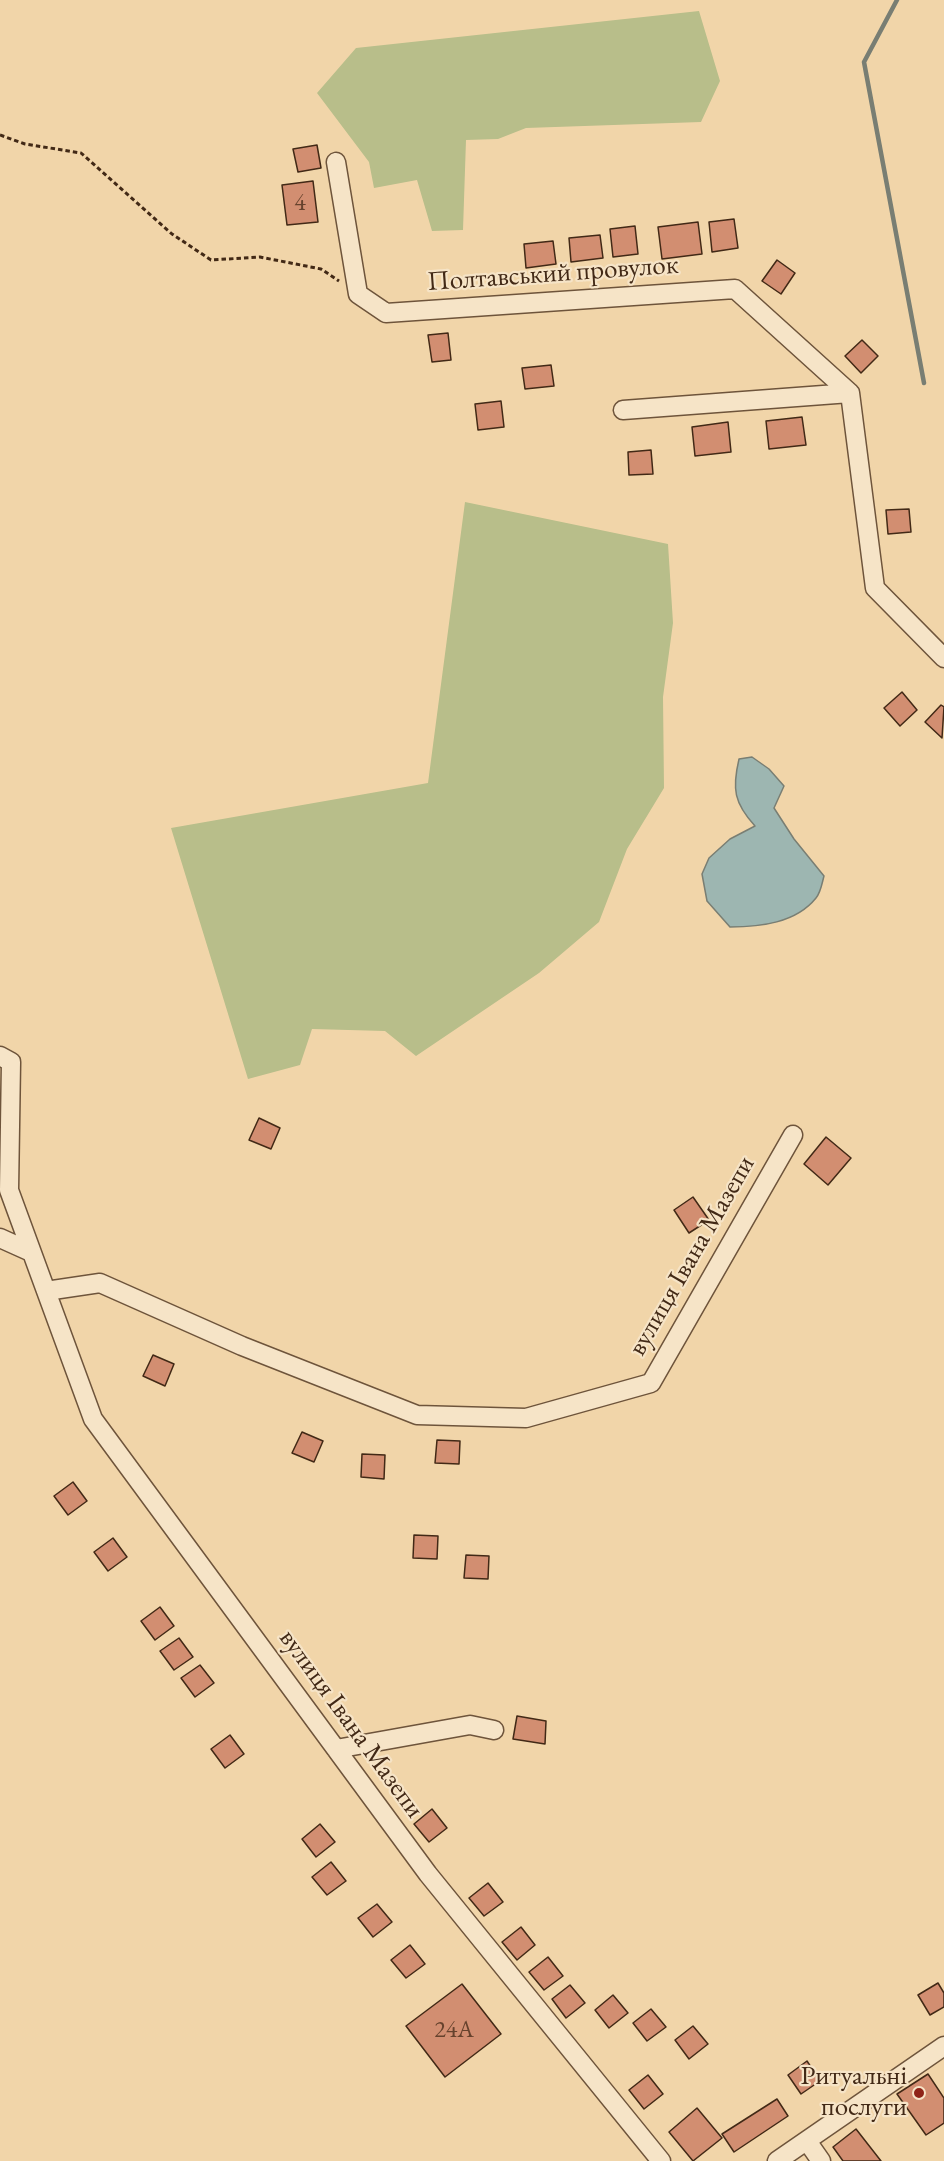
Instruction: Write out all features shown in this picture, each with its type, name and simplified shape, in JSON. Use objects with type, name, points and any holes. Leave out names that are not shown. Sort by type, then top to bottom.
[{"type":"street","points":[[336,162],[358,294]]},
{"type":"street","name":"Полтавський провулок","points":[[358,294],[386,313],[735,289],[850,393]]},
{"type":"street","points":[[622,410],[850,393],[875,588],[944,658]]},
{"type":"street","name":"вулиця Івана Мазепи","points":[[5,1059],[9,1190],[7,1208],[31,1252],[93,1419],[428,1874],[661,2161]]},
{"type":"street","name":"вулиця Івана Мазепи","points":[[46,1291],[100,1283],[242,1346],[417,1414],[526,1418],[651,1383],[793,1135]]},
{"type":"street","points":[[0,1238],[31,1252]]},
{"type":"street","points":[[336,1749],[470,1725],[494,1730]]},
{"type":"street","points":[[777,2161],[944,2046]]},
{"type":"street","points":[[807,2141],[821,2161]]},
{"type":"path","points":[[0,135],[25,144],[81,153],[172,234],[211,260],[260,257],[321,269],[358,294]]},
{"type":"green space","points":[[699,11],[720,81],[701,122],[526,128],[498,139],[466,140],[463,230],[432,231],[417,180],[374,188],[369,162],[317,93],[356,48]]},
{"type":"green space","points":[[465,502],[668,544],[673,623],[663,697],[664,788],[627,849],[599,922],[539,973],[416,1056],[385,1031],[312,1029],[300,1065],[248,1079],[171,828],[428,783]]},
{"type":"water","points":[[752,757],[769,769],[784,786],[774,808],[794,839],[824,876],[818,896],[798,913],[777,922],[730,927],[707,901],[702,874],[709,858],[730,839],[755,826],[739,803],[735,787],[739,759]]},
{"type":"building","points":[[317,145],[321,168],[298,172],[293,149]]},
{"type":"building","points":[[313,181],[318,222],[287,225],[282,185]]},
{"type":"building","points":[[734,219],[738,248],[712,252],[709,222]]},
{"type":"building","points":[[698,222],[702,254],[662,259],[658,227]]},
{"type":"building","points":[[635,226],[638,254],[613,257],[610,229]]},
{"type":"building","points":[[600,235],[603,258],[571,262],[569,238]]},
{"type":"building","points":[[553,241],[556,264],[526,268],[524,244]]},
{"type":"building","points":[[777,260],[795,273],[781,294],[762,281]]},
{"type":"building","points":[[448,333],[451,360],[432,362],[428,335]]},
{"type":"building","points":[[862,340],[878,356],[861,373],[845,356]]},
{"type":"building","points":[[551,365],[554,386],[525,389],[522,368]]},
{"type":"building","points":[[501,401],[504,427],[478,430],[475,404]]},
{"type":"building","points":[[802,417],[806,445],[769,449],[766,421]]},
{"type":"building","points":[[728,422],[731,452],[695,456],[692,427]]},
{"type":"building","points":[[651,450],[653,474],[629,475],[628,452]]},
{"type":"building","points":[[909,509],[911,532],[888,534],[886,510]]},
{"type":"building","points":[[902,692],[917,710],[900,726],[884,708]]},
{"type":"building","points":[[941,705],[944,707],[942,738],[925,722]]},
{"type":"building","points":[[259,1118],[280,1128],[271,1149],[249,1140]]},
{"type":"building","points":[[826,1137],[851,1158],[828,1185],[804,1164]]},
{"type":"building","points":[[693,1197],[709,1220],[689,1233],[674,1210]]},
{"type":"building","points":[[153,1355],[174,1364],[165,1386],[143,1376]]},
{"type":"building","points":[[302,1432],[323,1441],[314,1462],[292,1453]]},
{"type":"building","points":[[437,1440],[460,1441],[459,1464],[435,1463]]},
{"type":"building","points":[[362,1454],[385,1455],[384,1479],[361,1477]]},
{"type":"building","points":[[73,1482],[87,1501],[68,1515],[54,1496]]},
{"type":"building","points":[[414,1535],[438,1536],[437,1559],[413,1558]]},
{"type":"building","points":[[113,1538],[127,1557],[108,1571],[94,1552]]},
{"type":"building","points":[[466,1555],[489,1556],[488,1579],[464,1578]]},
{"type":"building","points":[[160,1607],[174,1626],[155,1640],[141,1621]]},
{"type":"building","points":[[179,1638],[193,1657],[174,1670],[160,1651]]},
{"type":"building","points":[[200,1665],[214,1683],[195,1697],[181,1678]]},
{"type":"building","points":[[517,1716],[546,1721],[545,1744],[513,1739]]},
{"type":"building","points":[[230,1735],[244,1754],[225,1768],[211,1749]]},
{"type":"building","points":[[432,1809],[447,1828],[429,1842],[414,1824]]},
{"type":"building","points":[[320,1824],[335,1842],[316,1857],[302,1839]]},
{"type":"building","points":[[331,1862],[346,1881],[327,1895],[312,1877]]},
{"type":"building","points":[[488,1883],[503,1902],[484,1916],[469,1898]]},
{"type":"building","points":[[377,1904],[392,1922],[373,1937],[358,1918]]},
{"type":"building","points":[[521,1927],[535,1945],[517,1960],[502,1942]]},
{"type":"building","points":[[410,1945],[425,1964],[406,1978],[391,1960]]},
{"type":"building","points":[[548,1957],[563,1976],[544,1990],[529,1972]]},
{"type":"building","points":[[938,1983],[944,1993],[944,2007],[930,2015],[918,1995]]},
{"type":"building","points":[[462,1984],[501,2034],[445,2077],[406,2026]]},
{"type":"building","points":[[570,1985],[585,2003],[566,2018],[552,1999]]},
{"type":"building","points":[[613,1995],[628,2013],[609,2028],[595,2010]]},
{"type":"building","points":[[651,2009],[666,2027],[647,2041],[633,2023]]},
{"type":"building","points":[[693,2026],[708,2044],[689,2059],[675,2040]]},
{"type":"building","points":[[807,2061],[820,2081],[801,2094],[788,2075]]},
{"type":"building","points":[[928,2074],[944,2098],[944,2123],[926,2135],[897,2094]]},
{"type":"building","points":[[648,2075],[663,2094],[644,2109],[629,2090]]},
{"type":"building","points":[[777,2099],[788,2116],[734,2152],[722,2134]]},
{"type":"building","points":[[697,2108],[722,2138],[693,2161],[669,2132]]},
{"type":"building","points":[[856,2129],[881,2161],[843,2161],[833,2147]]},
{"type":"waterway","points":[[897,0],[864,62],[924,383]]},
{"type":"place","name":"Ритуальні послуги","points":[[919,2093]]}]
